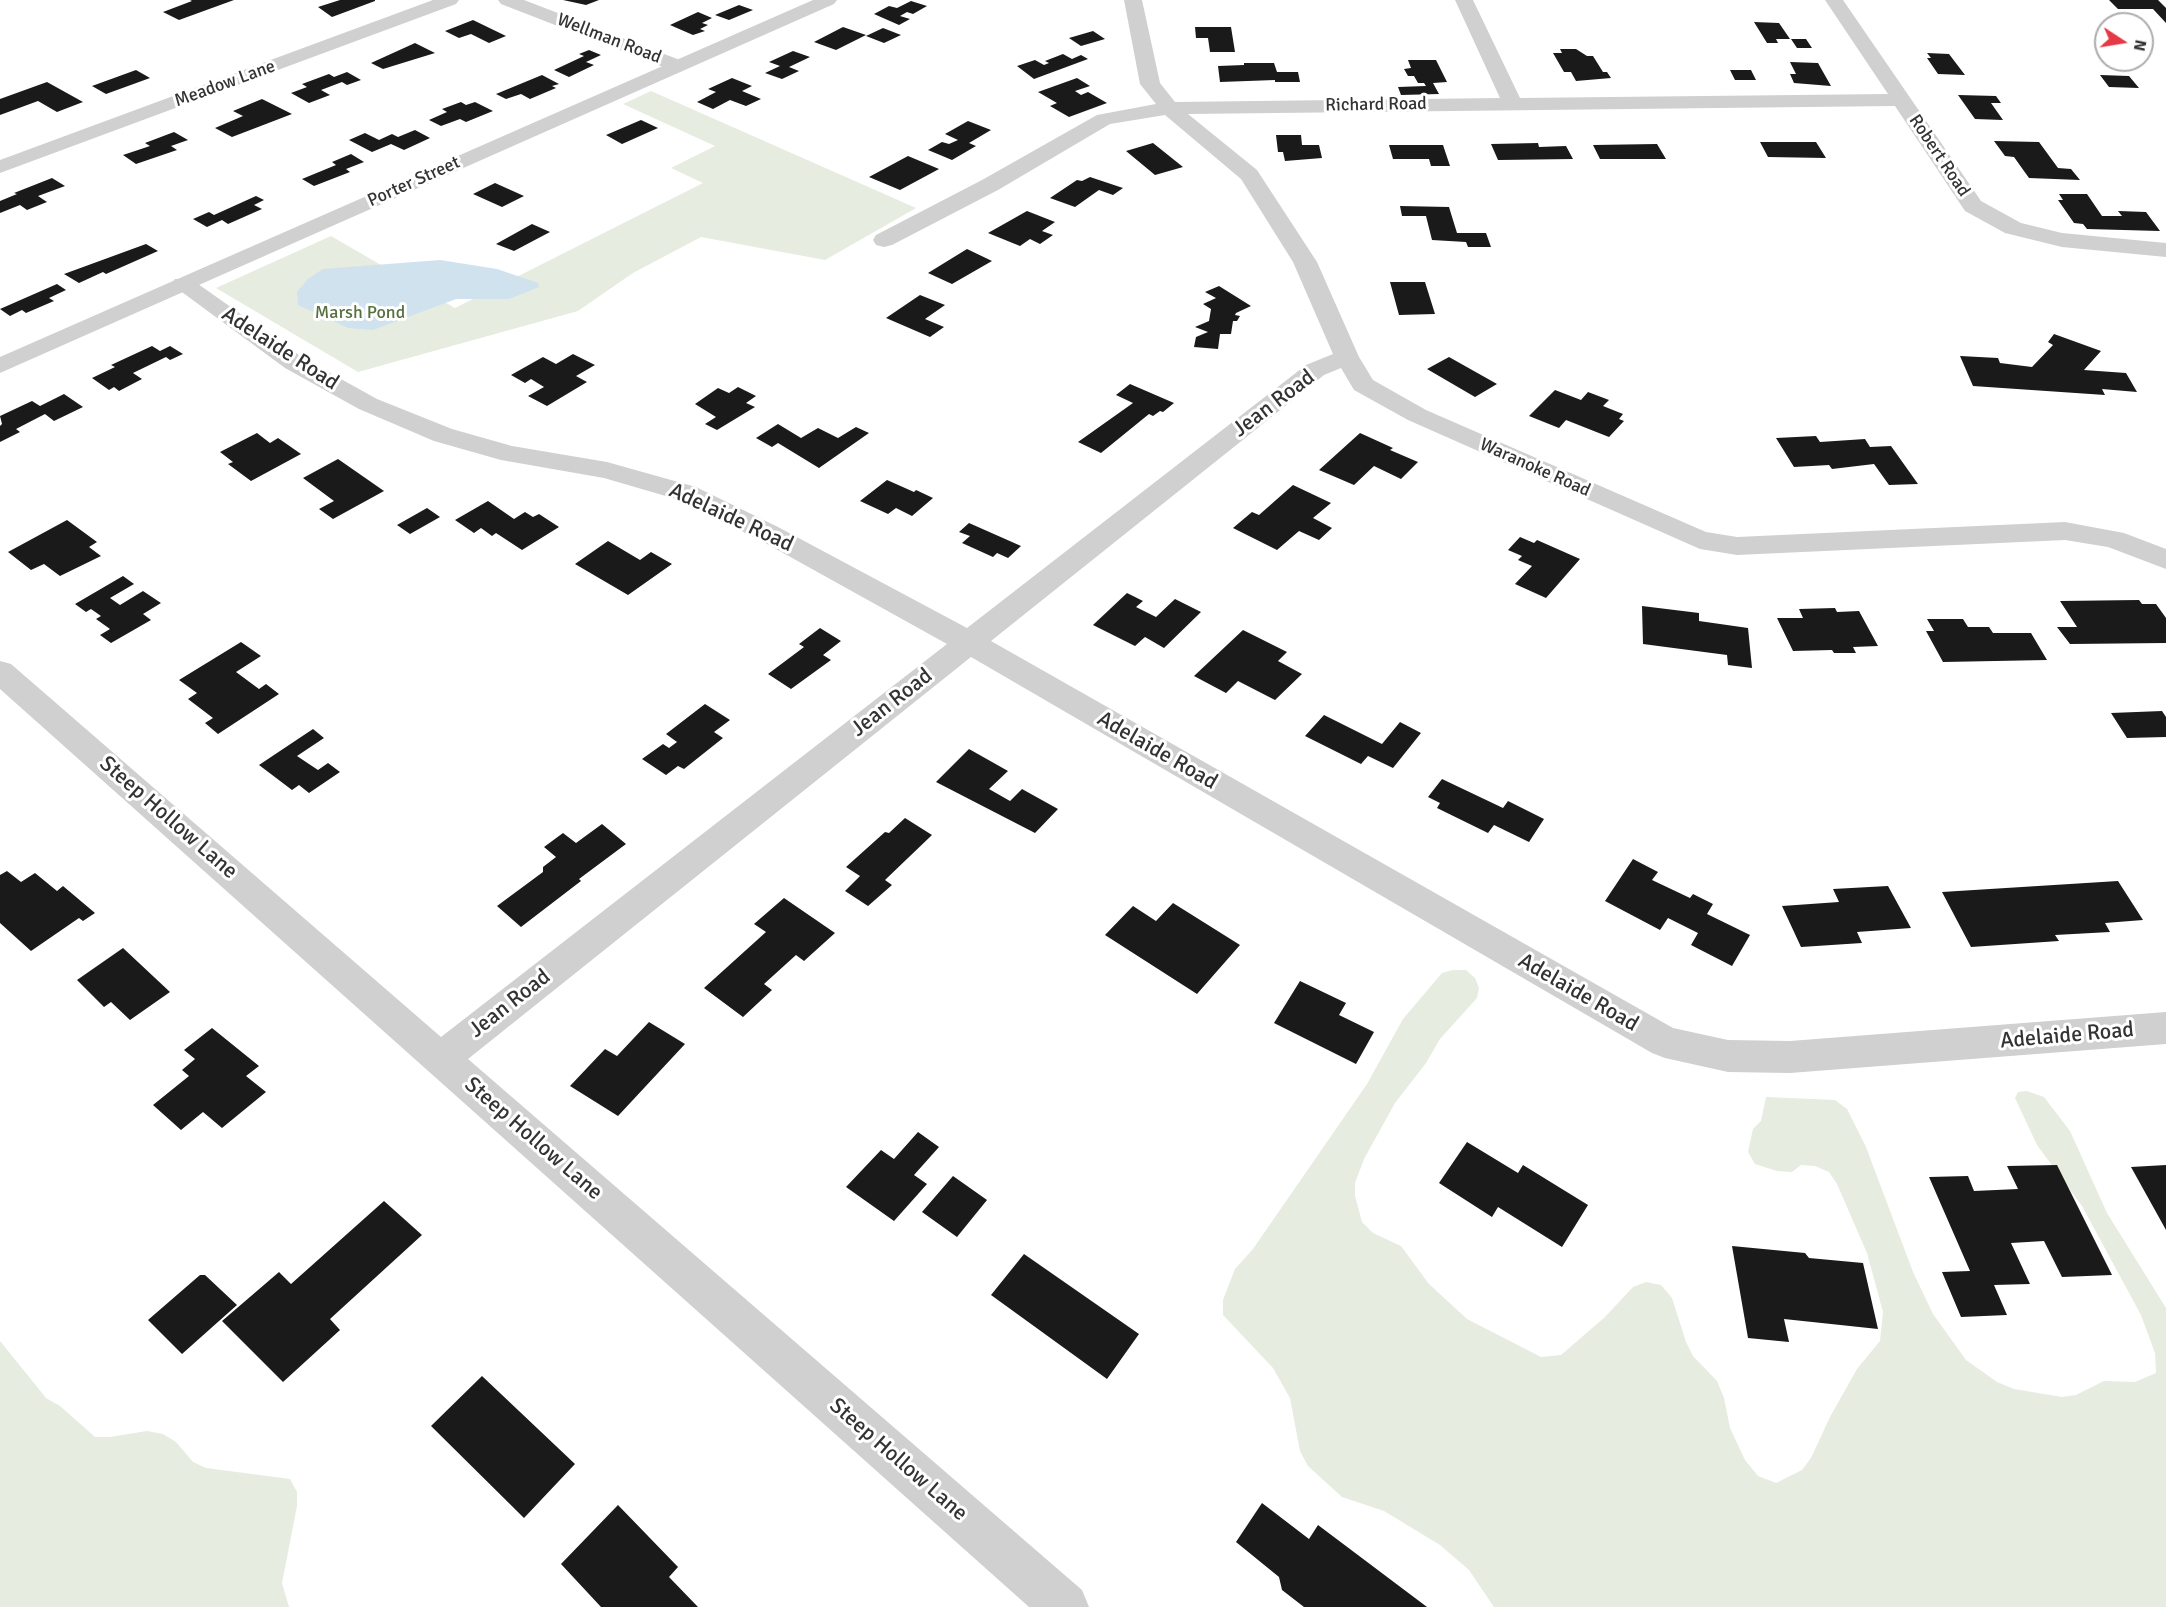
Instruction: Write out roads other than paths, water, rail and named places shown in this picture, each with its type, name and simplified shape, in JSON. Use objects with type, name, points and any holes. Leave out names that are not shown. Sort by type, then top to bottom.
[{"type":"street","name":"Meadow Lane","points":[[0,167],[450,0]]},
{"type":"street","name":"Wellman Road","points":[[507,0],[678,66]]},
{"type":"street","name":"Porter Street","points":[[0,366],[828,0]]},
{"type":"street","name":"Waranoke Road","points":[[1133,0],[1150,84],[1169,108],[1249,175],[1305,262],[1347,357],[1363,385],[1417,415],[1700,540],[1737,546],[2065,531],[2114,538],[2166,560]]},
{"type":"street","points":[[1464,0],[1513,104]]},
{"type":"street","name":"Robert Road","points":[[1834,0],[1973,206],[2013,228],[2062,240],[2166,250]]},
{"type":"street","name":"Richard Road","points":[[884,240],[990,185],[1104,119],[1169,108],[1901,100]]},
{"type":"street","name":"Adelaide Road","points":[[183,284],[294,363],[368,404],[443,435],[498,451],[607,471],[686,494],[768,533],[970,642],[1665,1042],[1728,1056],[1790,1057],[2166,1028]]},
{"type":"street","name":"Jean Road","points":[[442,1058],[1315,370],[1347,357]]},
{"type":"street","name":"Steep Hollow Lane","points":[[0,672],[1065,1607]]},
{"type":"water","points":[[440,260],[497,269],[538,283],[539,287],[509,299],[456,299],[373,330],[348,328],[298,305],[297,292],[308,279],[323,269]]},
{"type":"park label","name":"Marsh Pond","points":[[360,313]]}]
